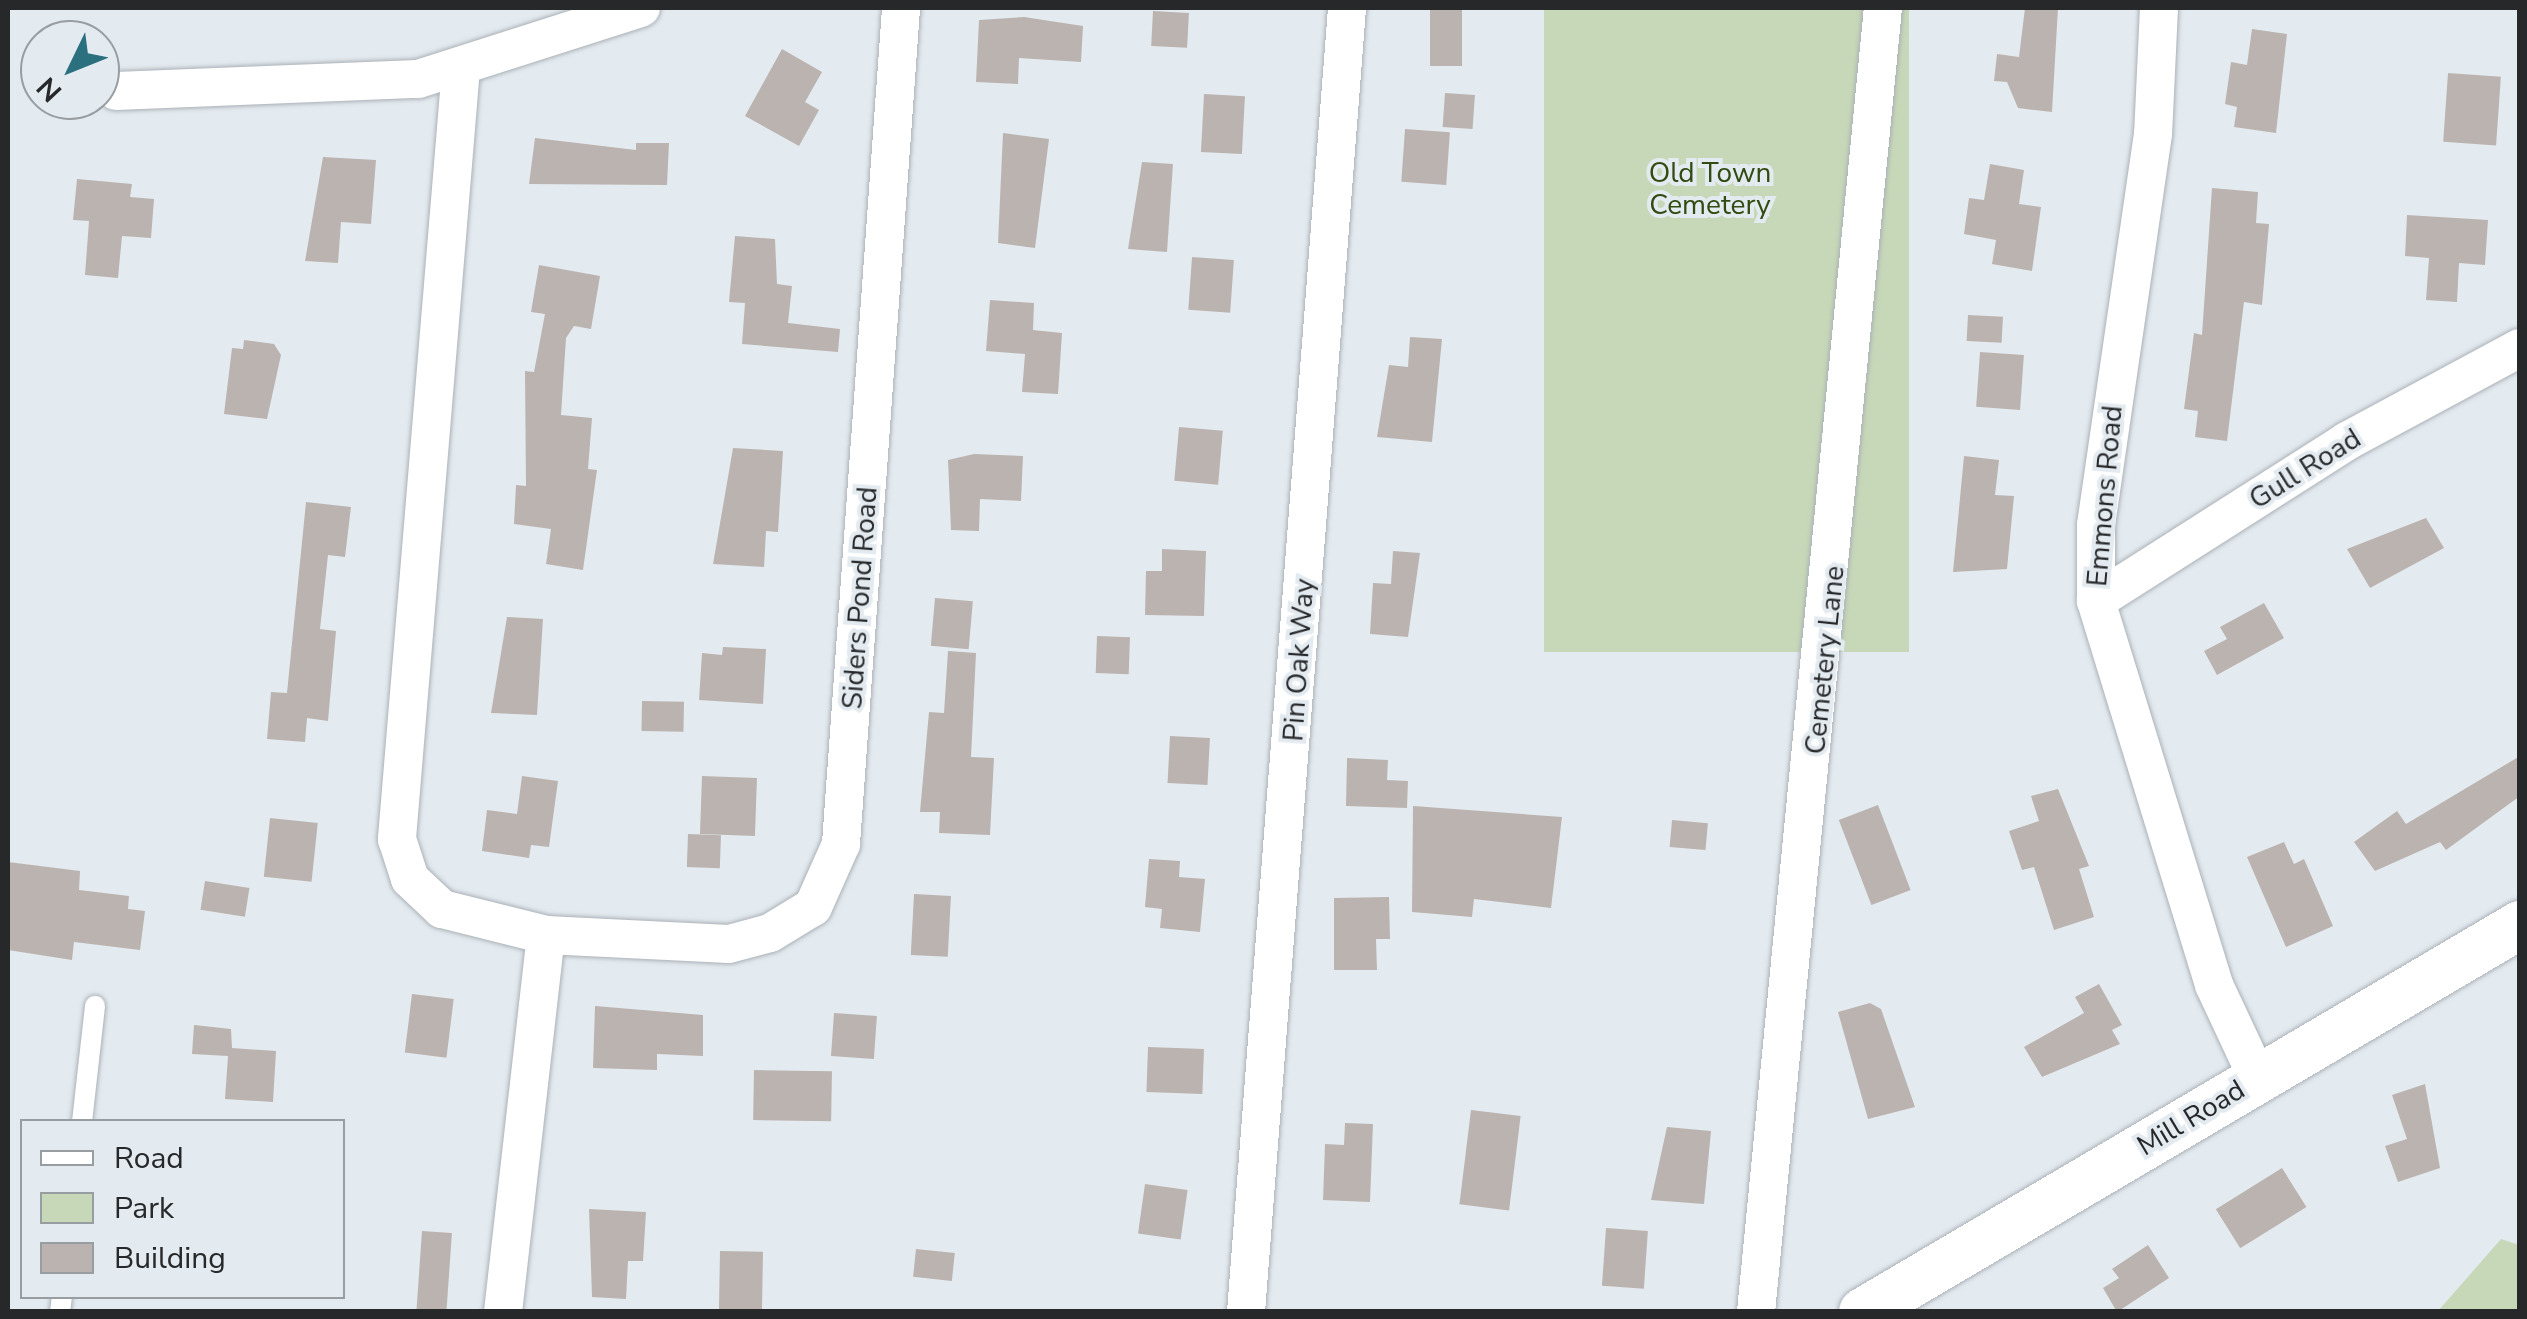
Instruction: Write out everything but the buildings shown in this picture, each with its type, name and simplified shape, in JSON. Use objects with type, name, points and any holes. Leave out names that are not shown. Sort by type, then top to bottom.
[{"type":"street","points":[[120,91],[418,79],[641,8]]},
{"type":"street","name":"Siders Pond Road","points":[[461,68],[397,839],[410,879],[442,909],[546,935],[728,944],[793,922],[831,872],[841,844],[902,8]]},
{"type":"street","name":"Pin Oak Way","points":[[1246,1312],[1347,8]]},
{"type":"street","name":"Cemetery Lane","points":[[1756,1312],[1883,8]]},
{"type":"street","name":"Emmons Road","points":[[2159,8],[2153,134],[2096,526],[2096,602],[2214,985],[2258,1079]]},
{"type":"street","name":"Gull Road","points":[[2096,602],[2347,441],[2520,348]]},
{"type":"street","name":"Mill Road","points":[[1863,1312],[2520,924]]},
{"type":"street","points":[[503,1312],[546,935]]},
{"type":"lane","points":[[82,1119],[95,1006]]},
{"type":"green space","name":"Old Town Cemetery","points":[[1544,8],[1909,8],[1909,652],[1544,652]]},
{"type":"green space","points":[[2501,1239],[2519,1245],[2519,1311],[2438,1311]]}]
